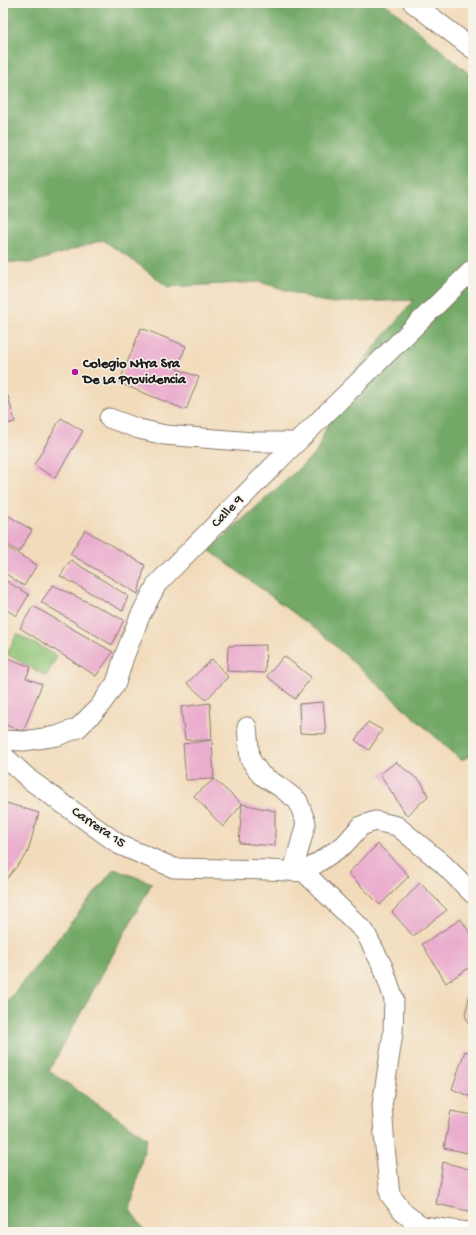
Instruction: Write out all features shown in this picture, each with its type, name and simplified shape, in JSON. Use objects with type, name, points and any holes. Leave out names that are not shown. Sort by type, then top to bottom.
[{"type":"street","points":[[413,3],[473,49]]},
{"type":"street","name":"Calle 9","points":[[3,740],[24,741],[57,736],[78,728],[99,707],[116,683],[124,657],[140,616],[157,584],[297,442],[473,269]]},
{"type":"street","points":[[109,418],[139,429],[165,435],[253,442],[297,442]]},
{"type":"street","points":[[247,727],[250,759],[261,775],[298,801],[306,823],[299,872]]},
{"type":"street","name":"Carrera 15","points":[[3,755],[30,780],[120,845],[174,868],[299,872]]},
{"type":"street","points":[[299,872],[344,845],[361,826],[375,821],[397,826],[442,864],[473,894]]},
{"type":"street","points":[[299,872],[365,932],[383,967],[394,999],[393,1033],[382,1106],[390,1195],[405,1214],[422,1226],[467,1232]]},
{"type":"green space","points":[[3,3],[385,3],[473,77],[473,755],[461,760],[322,634],[209,550],[316,453],[344,384],[414,300],[327,303],[260,282],[168,287],[103,240],[31,263],[3,262]]},
{"type":"green space","points":[[17,634],[57,656],[46,676],[7,654]]},
{"type":"green space","points":[[114,869],[152,883],[49,1071],[147,1138],[130,1210],[146,1232],[3,1232],[3,1007]]},
{"type":"building","points":[[141,328],[186,346],[177,369],[199,377],[186,410],[119,383]]},
{"type":"building","points":[[3,392],[8,396],[15,422],[3,425]]},
{"type":"building","points":[[61,418],[83,431],[55,478],[34,465]]},
{"type":"building","points":[[4,513],[32,530],[19,552],[3,542]]},
{"type":"building","points":[[85,530],[145,565],[138,594],[70,554]]},
{"type":"building","points":[[3,545],[37,565],[24,586],[3,572]]},
{"type":"building","points":[[71,560],[128,596],[123,611],[60,576]]},
{"type":"building","points":[[3,579],[29,595],[16,616],[3,607]]},
{"type":"building","points":[[53,585],[124,620],[112,645],[41,602]]},
{"type":"building","points":[[33,606],[113,652],[96,676],[20,628]]},
{"type":"building","points":[[266,645],[265,673],[227,671],[228,646]]},
{"type":"building","points":[[3,656],[31,667],[26,678],[42,684],[23,732],[3,724]]},
{"type":"building","points":[[284,656],[311,677],[295,699],[267,676]]},
{"type":"building","points":[[212,659],[228,677],[206,700],[187,683]]},
{"type":"building","points":[[323,702],[326,734],[300,733],[299,704]]},
{"type":"building","points":[[210,703],[212,740],[185,740],[181,707]]},
{"type":"building","points":[[368,722],[382,730],[369,750],[355,740]]},
{"type":"building","points":[[212,740],[214,779],[186,780],[183,744]]},
{"type":"building","points":[[396,762],[422,783],[428,796],[407,816],[380,774]]},
{"type":"building","points":[[214,779],[242,804],[223,827],[194,796]]},
{"type":"building","points":[[3,802],[39,813],[27,854],[3,883]]},
{"type":"building","points":[[242,804],[275,811],[275,846],[239,843]]},
{"type":"building","points":[[378,844],[409,876],[380,905],[348,873]]},
{"type":"building","points":[[420,883],[447,910],[413,936],[392,912]]},
{"type":"building","points":[[461,919],[473,938],[473,965],[446,983],[422,944]]},
{"type":"building","points":[[470,993],[473,993],[473,1034],[465,1015]]},
{"type":"building","points":[[465,1051],[473,1054],[473,1098],[452,1089]]},
{"type":"building","points":[[451,1111],[473,1115],[473,1154],[444,1148]]},
{"type":"building","points":[[443,1162],[473,1170],[473,1212],[436,1204]]},
{"type":"place","name":"Colegio Ntra Sra De La Providencia","points":[[75,372]]}]
